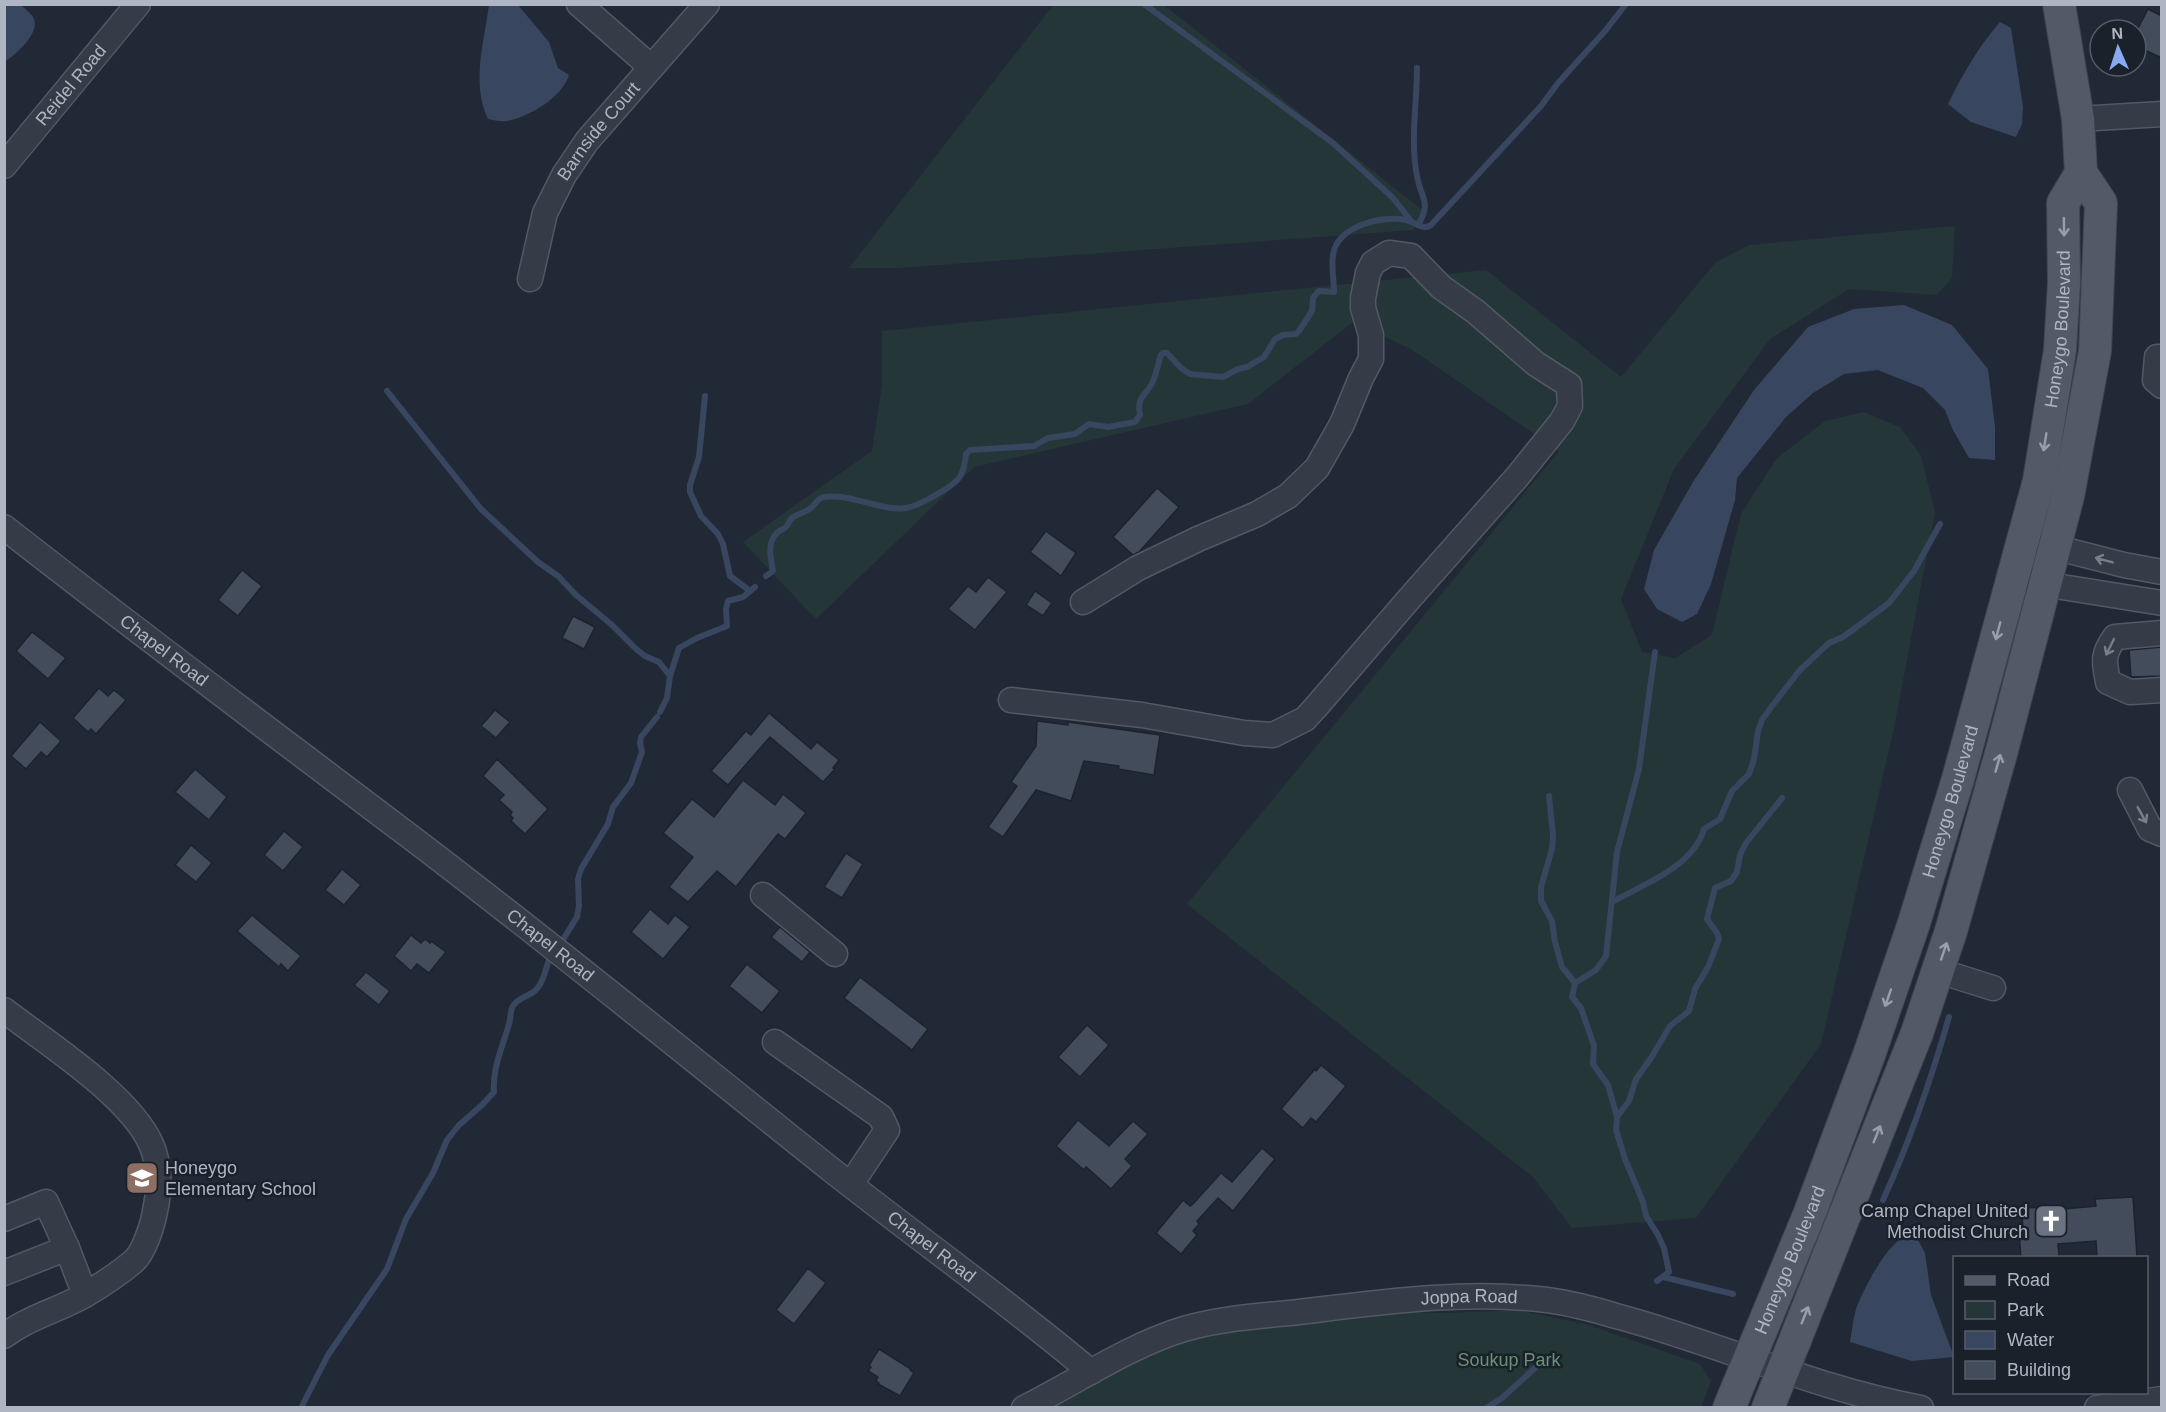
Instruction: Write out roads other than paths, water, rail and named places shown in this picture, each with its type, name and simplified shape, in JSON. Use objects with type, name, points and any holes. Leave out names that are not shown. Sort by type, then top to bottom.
[{"type":"main road","points":[[2059,4],[2078,119],[2081,173]]},
{"type":"main road","name":"Honeygo Boulevard","points":[[1729,1407],[1809,1215],[1869,1055],[1914,923],[1958,778],[2039,482],[2060,350],[2064,284],[2063,203],[2081,173],[2101,203],[2095,351],[2068,496],[2002,750],[1951,931],[1917,1033],[1768,1407]]},
{"type":"street","name":"Reidel Road","points":[[4,166],[138,4]]},
{"type":"street","points":[[579,4],[651,67]]},
{"type":"street","name":"Barnside Court","points":[[530,279],[545,213],[564,175],[587,141],[707,4]]},
{"type":"street","points":[[2078,119],[2162,114]]},
{"type":"street","points":[[1011,700],[1142,715],[1244,733],[1274,735],[1290,728],[1305,719],[1316,708],[1409,598],[1517,477],[1562,421],[1570,406],[1569,385],[1536,364],[1476,312],[1441,287],[1411,256],[1389,253],[1373,263],[1368,273],[1363,298],[1363,308],[1371,335],[1371,359],[1342,424],[1317,468],[1288,496],[1278,502],[1257,514],[1138,568],[1083,602]]},
{"type":"street","points":[[2162,357],[2157,357],[2155,380],[2162,386]]},
{"type":"street","name":"Chapel Road","points":[[4,527],[630,1008],[1091,1372]]},
{"type":"street","points":[[2024,538],[2124,565],[2162,572]]},
{"type":"street","points":[[2013,575],[2062,587],[2162,603]]},
{"type":"street","points":[[2162,633],[2115,636],[2105,650],[2108,682],[2130,692],[2162,690]]},
{"type":"street","points":[[2130,790],[2150,829],[2162,834]]},
{"type":"street","points":[[763,895],[835,954]]},
{"type":"street","points":[[1955,976],[1994,988]]},
{"type":"street","points":[[4,1010],[111,1094],[138,1121],[152,1145],[158,1180],[158,1198],[153,1225],[135,1260],[85,1295],[18,1325],[4,1336]]},
{"type":"street","points":[[775,1042],[881,1117],[887,1130],[851,1184]]},
{"type":"street","points":[[4,1219],[46,1202],[85,1295]]},
{"type":"street","points":[[4,1273],[67,1248]]},
{"type":"street","name":"Joppa Road","points":[[1024,1407],[1157,1339],[1185,1329],[1214,1323],[1341,1307],[1470,1297],[1514,1298],[1574,1305],[1618,1316],[1852,1392],[1921,1407]]},
{"type":"street","points":[[2097,1407],[2162,1399]]},
{"type":"water","points":[[5,4],[21,5],[33,17],[35,25],[26,43],[6,61],[4,60]]},
{"type":"water","points":[[489,5],[518,5],[549,42],[558,68],[569,75],[560,91],[544,105],[507,121],[488,119],[480,92],[480,63]]},
{"type":"water","points":[[2000,22],[2011,28],[2023,107],[2022,124],[2016,137],[1971,122],[1948,104],[1971,61]]},
{"type":"water","points":[[1904,305],[1952,325],[1988,369],[1995,427],[1995,460],[1969,458],[1945,410],[1923,388],[1878,370],[1844,374],[1813,393],[1786,417],[1737,478],[1735,500],[1711,584],[1697,614],[1682,622],[1657,609],[1644,589],[1654,550],[1693,482],[1754,390],[1808,327],[1854,309]]},
{"type":"water","points":[[1899,1240],[1918,1240],[1925,1253],[1931,1295],[1953,1357],[1912,1361],[1850,1342],[1856,1309],[1864,1291],[1880,1262]]},
{"type":"waterway","points":[[1144,4],[1333,143],[1393,198],[1411,221]]},
{"type":"waterway","points":[[766,576],[773,571],[770,550],[774,536],[786,527],[793,517],[809,510],[822,498],[834,496],[897,509],[915,506],[956,482],[964,468],[966,454],[970,450],[1034,446],[1048,438],[1075,434],[1089,424],[1108,427],[1135,422],[1140,415],[1141,399],[1152,384],[1163,353],[1167,353],[1190,374],[1223,377],[1264,357],[1275,339],[1283,335],[1296,334],[1299,331],[1312,311],[1313,298],[1319,291],[1334,292],[1333,255],[1336,245],[1343,237],[1362,225],[1385,219],[1406,220],[1425,227],[1431,225],[1541,106],[1626,4]]},
{"type":"waterway","points":[[1417,68],[1414,149],[1417,176],[1425,205],[1418,225]]},
{"type":"waterway","points":[[387,391],[481,509],[538,562],[558,576],[636,649],[659,662],[670,676]]},
{"type":"waterway","points":[[705,396],[699,457],[690,492],[701,516],[718,534],[723,544],[730,576],[750,591]]},
{"type":"waterway","points":[[1612,902],[1666,873],[1678,864],[1698,842],[1704,829],[1720,819],[1732,791],[1749,774],[1754,759],[1758,731],[1762,720],[1772,706],[1800,670],[1829,643],[1843,637],[1889,603],[1914,571],[1940,524]]},
{"type":"waterway","points":[[660,712],[667,698],[670,676],[679,648],[727,626],[728,601],[743,597],[755,587]]},
{"type":"waterway","points":[[1655,652],[1639,769],[1617,852],[1606,956],[1596,970],[1575,983],[1572,997],[1581,1008],[1594,1046],[1593,1064],[1608,1085],[1617,1117],[1616,1130],[1625,1159],[1643,1202],[1646,1216],[1664,1248],[1669,1272],[1657,1281]]},
{"type":"waterway","points":[[561,943],[577,917],[578,879],[581,869],[608,824],[613,807],[631,783],[642,752],[641,737],[657,717]]},
{"type":"waterway","points":[[1549,796],[1552,849],[1541,887],[1541,901],[1552,921],[1562,967],[1575,983]]},
{"type":"waterway","points":[[1617,1117],[1629,1101],[1636,1079],[1670,1026],[1689,1011],[1695,989],[1708,967],[1719,939],[1707,919],[1715,888],[1731,881],[1737,872],[1740,855],[1746,843],[1782,798]]},
{"type":"waterway","points":[[301,1408],[328,1355],[387,1269],[406,1219],[433,1173],[447,1140],[459,1125],[494,1092],[496,1066],[512,1008],[517,1001],[536,990],[549,960]]},
{"type":"waterway","points":[[1883,1200],[1919,1110],[1949,1017]]},
{"type":"waterway","points":[[1663,1277],[1733,1294]]},
{"type":"waterway","points":[[1486,1408],[1502,1398],[1535,1368]]},
{"type":"place","name":"Honeygo Elementary School","points":[[142,1178]]},
{"type":"place","name":"Camp Chapel United Methodist Church","points":[[2051,1221]]},
{"type":"park label","name":"Soukup Park","points":[[1509,1360]]}]
